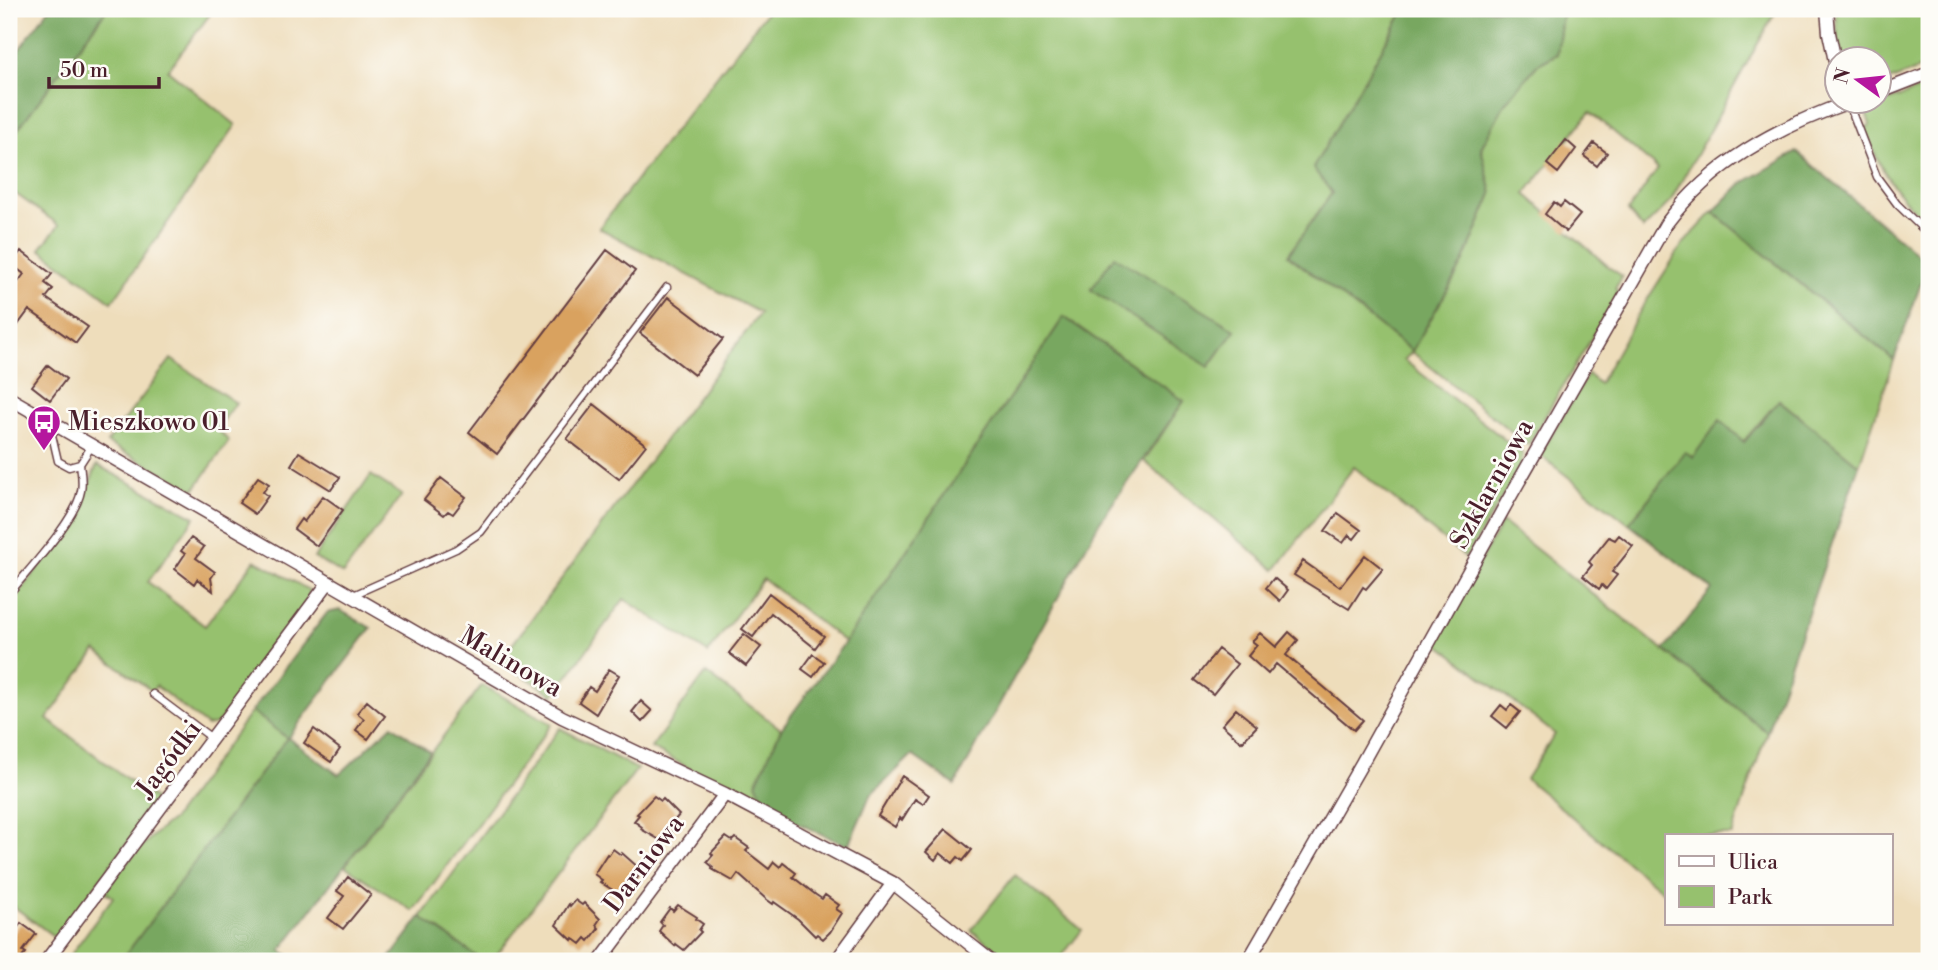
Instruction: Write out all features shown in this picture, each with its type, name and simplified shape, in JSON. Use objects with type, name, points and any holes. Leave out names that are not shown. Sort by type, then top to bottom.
[{"type":"street","points":[[1827,9],[1832,46]]},
{"type":"street","points":[[1892,88],[1929,73]]},
{"type":"street","name":"Szklarniowa","points":[[1248,961],[1666,224],[1681,204],[1728,161],[1770,135],[1822,113]]},
{"type":"street","name":"Malinowa","points":[[9,398],[562,717],[725,794],[893,883],[991,961]]},
{"type":"street","name":"Jagódki","points":[[46,961],[328,583]]},
{"type":"street","name":"Darniowa","points":[[600,961],[725,794]]},
{"type":"street","points":[[836,961],[893,883]]},
{"type":"lane","points":[[1853,116],[1877,177],[1897,204],[1929,234]]},
{"type":"lane","points":[[350,597],[456,549],[481,532],[667,287]]},
{"type":"lane","points":[[49,422],[58,461],[69,467],[80,464]]},
{"type":"lane","points":[[9,594],[70,514],[81,493],[80,464],[91,447]]},
{"type":"lane","points":[[153,694],[213,739]]},
{"type":"green space","points":[[49,9],[107,9],[9,141],[9,63]]},
{"type":"green space","points":[[107,9],[214,9],[168,70],[236,125],[112,302],[40,249],[59,225],[9,189],[9,167],[16,158],[9,152],[9,141]]},
{"type":"green space","points":[[769,9],[1405,9],[1314,168],[1332,193],[1288,255],[1412,351],[1463,263],[1492,194],[1481,148],[1505,103],[1538,64],[1557,54],[1562,15],[1567,9],[1777,9],[1670,202],[1643,229],[1628,211],[1658,169],[1590,112],[1525,194],[1622,276],[1615,289],[1619,292],[1528,445],[1412,352],[1404,360],[1523,454],[1521,466],[1466,558],[1354,467],[1275,570],[1144,461],[1184,401],[1064,317],[845,642],[763,579],[708,653],[624,599],[554,695],[500,661],[760,313],[599,228]],"holes":[[[1114,257],[1235,330],[1210,366],[1091,290]]]},
{"type":"green space","points":[[1405,9],[1567,9],[1562,15],[1557,54],[1538,64],[1505,103],[1481,148],[1492,194],[1463,263],[1412,351],[1288,255],[1332,193],[1313,168]]},
{"type":"green space","points":[[1836,9],[1929,9],[1929,65],[1892,80],[1892,46],[1840,46]]},
{"type":"green space","points":[[1929,86],[1929,226],[1890,181],[1876,157],[1865,128],[1870,125],[1867,116],[1892,116],[1892,100]]},
{"type":"green space","points":[[1797,152],[1928,263],[1894,360],[1713,212],[1741,184]]},
{"type":"green space","points":[[1713,212],[1894,360],[1859,465],[1779,400],[1743,442],[1720,421],[1693,458],[1685,452],[1629,524],[1540,455],[1588,374],[1599,384],[1643,306],[1683,244]]},
{"type":"green space","points":[[1114,256],[1235,330],[1209,367],[1091,290]]},
{"type":"green space","points":[[1064,317],[1184,401],[1099,523],[955,785],[912,755],[870,796],[848,846],[764,808],[765,800],[756,783],[781,729],[845,642]]},
{"type":"green space","points":[[171,359],[236,403],[217,429],[229,441],[194,490],[107,443]]},
{"type":"green space","points":[[1779,400],[1859,465],[1767,732],[1664,650],[1712,589],[1629,524],[1685,452],[1693,457],[1720,420],[1744,442]]},
{"type":"green space","points":[[97,465],[195,517],[148,582],[205,626],[255,560],[309,590],[309,601],[217,724],[207,726],[156,686],[152,691],[96,651],[47,719],[158,802],[56,938],[9,903],[9,606],[74,521]]},
{"type":"green space","points":[[371,475],[402,495],[343,574],[314,558]]},
{"type":"green space","points":[[1502,522],[1767,732],[1732,834],[1665,834],[1665,893],[1526,779],[1555,734],[1441,646],[1434,645]]},
{"type":"green space","points":[[340,610],[371,628],[288,738],[339,775],[392,725],[430,752],[281,950],[296,961],[121,961],[287,738],[252,711],[327,613]]},
{"type":"green space","points":[[706,673],[781,729],[757,783],[765,800],[764,808],[651,748]]},
{"type":"green space","points":[[482,685],[552,724],[413,911],[345,866]]},
{"type":"green space","points":[[252,711],[287,738],[121,961],[66,961],[113,897],[104,891],[136,852],[173,819]]},
{"type":"green space","points":[[560,728],[637,769],[492,961],[483,961],[421,917]]},
{"type":"green space","points":[[1015,875],[1082,930],[1058,961],[1011,961],[971,930]]},
{"type":"green space","points":[[421,917],[483,961],[388,961]]},
{"type":"building","points":[[1566,140],[1576,149],[1558,173],[1547,164]]},
{"type":"building","points":[[1594,143],[1607,153],[1597,166],[1584,156]]},
{"type":"building","points":[[1554,202],[1560,207],[1564,202],[1580,215],[1566,232],[1545,214]]},
{"type":"building","points":[[607,250],[635,271],[497,454],[469,432]]},
{"type":"building","points":[[21,251],[52,274],[45,283],[53,289],[46,298],[88,327],[76,343],[29,310],[9,337],[9,294],[24,274],[11,264]]},
{"type":"building","points":[[668,297],[723,339],[694,375],[640,333]]},
{"type":"building","points":[[48,365],[66,379],[50,400],[32,386]]},
{"type":"building","points":[[594,404],[646,445],[619,479],[567,439]]},
{"type":"building","points":[[299,452],[340,477],[331,490],[291,465]]},
{"type":"building","points":[[258,477],[269,484],[263,492],[268,496],[255,514],[239,503]]},
{"type":"building","points":[[441,478],[466,497],[453,514],[448,511],[444,515],[424,500]]},
{"type":"building","points":[[323,496],[343,510],[317,546],[294,529],[301,519],[304,522]]},
{"type":"building","points":[[1338,513],[1361,530],[1354,539],[1349,535],[1343,543],[1325,531]]},
{"type":"building","points":[[1619,535],[1633,546],[1612,572],[1617,575],[1606,589],[1602,585],[1599,589],[1583,576],[1592,565],[1589,562],[1609,537],[1615,540]]},
{"type":"building","points":[[191,538],[204,547],[196,558],[215,572],[211,578],[213,591],[197,579],[194,584],[175,569],[185,554],[181,551]]},
{"type":"building","points":[[1365,555],[1383,569],[1366,589],[1363,587],[1349,609],[1294,575],[1303,561],[1340,587]]},
{"type":"building","points":[[1274,578],[1288,590],[1280,601],[1266,588]]},
{"type":"building","points":[[769,593],[824,636],[815,648],[771,613],[753,637],[742,629]]},
{"type":"building","points":[[1289,632],[1298,640],[1286,655],[1363,720],[1354,730],[1276,664],[1268,674],[1248,656],[1257,645],[1252,641],[1260,633],[1276,647]]},
{"type":"building","points":[[744,634],[761,647],[746,666],[729,653]]},
{"type":"building","points":[[1218,649],[1237,664],[1213,694],[1194,680]]},
{"type":"building","points":[[813,654],[824,662],[813,677],[802,669]]},
{"type":"building","points":[[609,669],[619,675],[596,714],[579,702],[589,687],[595,691]]},
{"type":"building","points":[[367,701],[385,716],[368,739],[356,730],[364,719],[357,713]]},
{"type":"building","points":[[641,701],[652,711],[642,722],[632,712]]},
{"type":"building","points":[[1501,705],[1507,710],[1511,705],[1520,712],[1507,728],[1492,716]]},
{"type":"building","points":[[1236,709],[1257,726],[1242,742],[1222,725]]},
{"type":"building","points":[[314,729],[340,749],[331,762],[304,743]]},
{"type":"building","points":[[902,776],[929,795],[923,804],[915,799],[895,827],[878,816]]},
{"type":"building","points":[[654,796],[661,801],[663,799],[679,815],[674,821],[678,824],[668,837],[664,834],[660,840],[641,829],[634,821]]},
{"type":"building","points":[[946,829],[972,850],[963,861],[958,857],[953,863],[940,853],[935,860],[926,852]]},
{"type":"building","points":[[726,837],[732,841],[735,838],[749,848],[746,851],[769,869],[774,862],[780,867],[783,863],[796,873],[793,877],[816,895],[822,899],[825,895],[839,905],[836,909],[842,913],[830,932],[823,939],[817,934],[815,936],[798,919],[766,899],[738,874],[733,881],[712,869],[707,862],[713,855],[711,853]]},
{"type":"building","points":[[613,849],[639,868],[634,874],[638,877],[633,884],[619,894],[600,882],[602,880],[594,874]]},
{"type":"building","points":[[348,877],[371,895],[343,929],[328,918],[344,896],[337,891]]},
{"type":"building","points":[[575,900],[582,905],[584,903],[600,919],[596,925],[599,928],[589,941],[586,938],[581,944],[573,938],[572,940],[556,925],[569,904],[570,906]]},
{"type":"building","points":[[678,905],[703,924],[699,930],[701,932],[684,950],[676,944],[675,946],[659,931],[663,925],[660,922],[670,908],[673,911]]},
{"type":"building","points":[[21,923],[36,934],[19,961],[9,961],[9,939]]},
{"type":"place","name":"Mieszkowo 01","points":[[44,452]]}]
